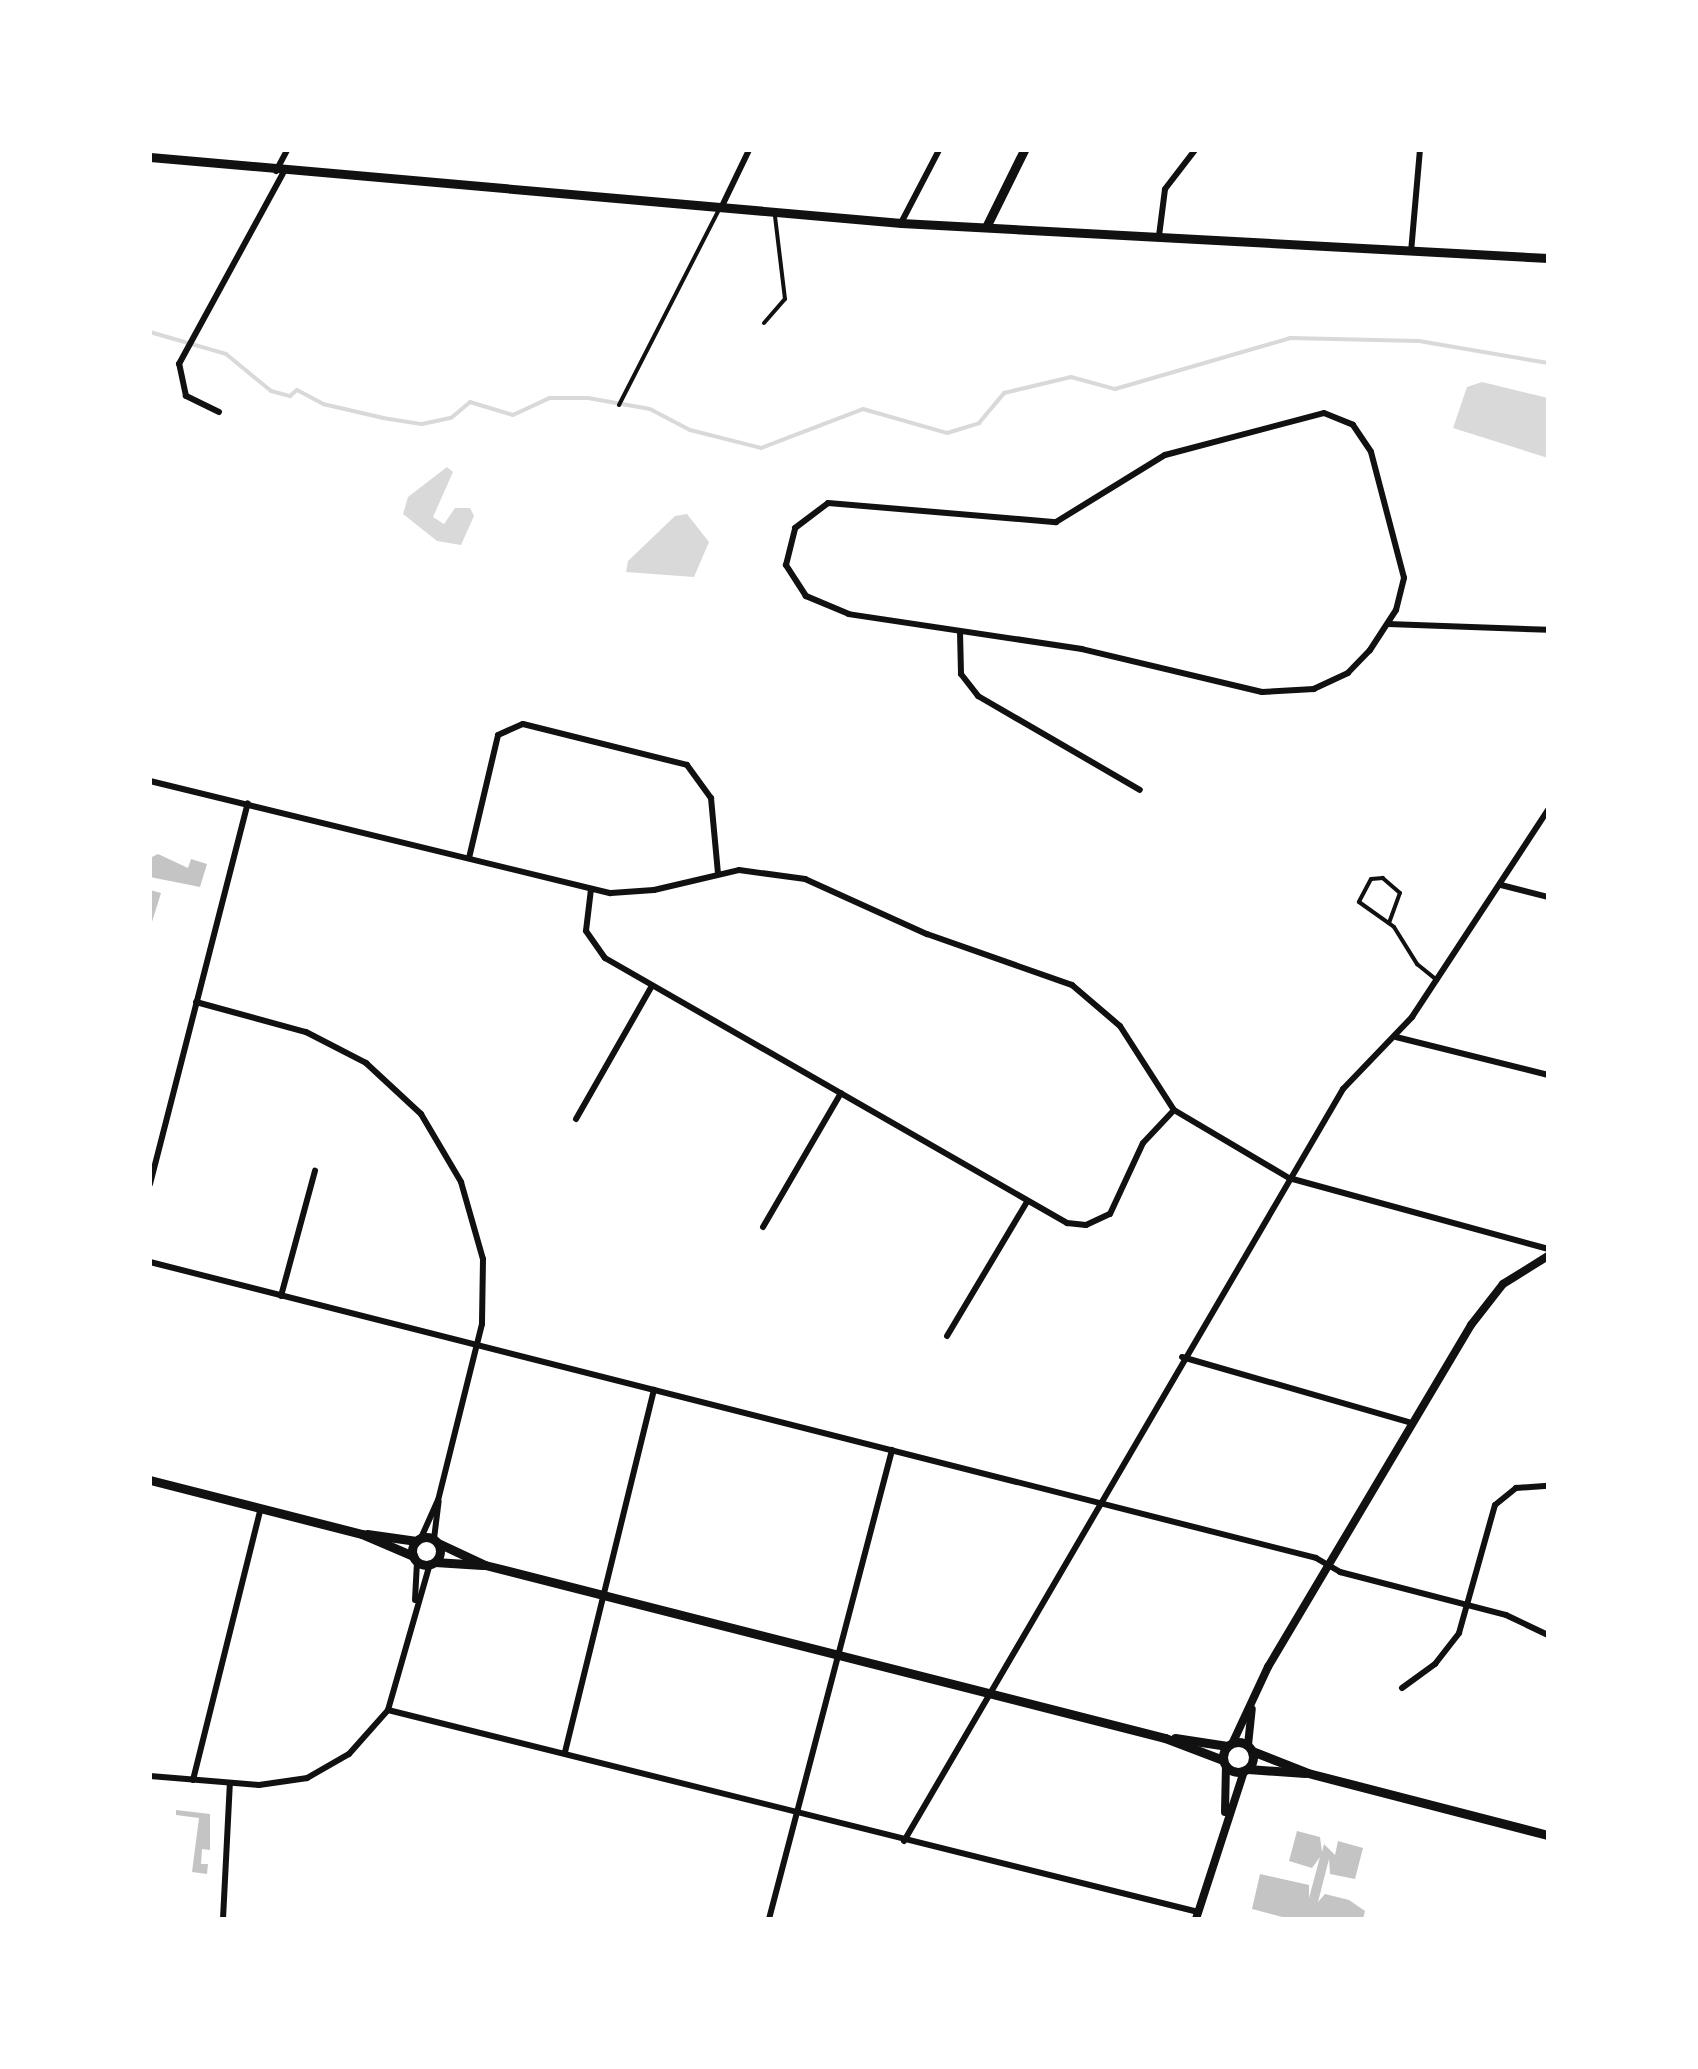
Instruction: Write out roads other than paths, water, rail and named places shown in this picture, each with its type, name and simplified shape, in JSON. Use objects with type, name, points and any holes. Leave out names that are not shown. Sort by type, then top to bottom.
[{"type":"main road","points":[[986,228],[1024,150]]},
{"type":"main road","points":[[150,157],[279,172],[722,204],[901,222],[1548,258]]},
{"type":"main road","points":[[150,1480],[364,1534],[436,1541],[485,1565],[1165,1738],[1246,1770],[1308,1772]]},
{"type":"main road","points":[[364,1534],[432,1563],[485,1565]]},
{"type":"main road","points":[[415,1558],[419,1540]]},
{"type":"main road","points":[[432,1563],[436,1541]]},
{"type":"main road","points":[[1165,1738],[1250,1748],[1308,1772],[1548,1835]]},
{"type":"main road","points":[[1224,1763],[1230,1744]]},
{"type":"main road","points":[[1246,1770],[1250,1748]]},
{"type":"street","points":[[218,412],[186,396],[182,359],[287,150]]},
{"type":"street","points":[[722,204],[750,150]]},
{"type":"street","points":[[901,222],[938,150]]},
{"type":"street","points":[[1159,236],[1166,189],[1195,150]]},
{"type":"street","points":[[1411,252],[1420,150]]},
{"type":"street","points":[[1324,413],[1353,425],[1371,452],[1403,564],[1400,601],[1387,624],[1348,673],[1288,693],[1238,688],[1082,649],[960,632],[824,605],[796,586],[786,564],[788,538],[804,516],[828,502],[1056,522],[1164,455],[1324,413]]},
{"type":"street","points":[[1387,624],[1548,630]]},
{"type":"street","points":[[960,632],[961,674],[978,696],[1140,790]]},
{"type":"street","points":[[469,858],[498,735],[522,724],[687,765],[711,798],[718,872]]},
{"type":"street","points":[[150,780],[591,888],[654,890],[718,872],[757,870],[805,879],[927,934],[1072,985],[1120,1026],[1174,1110],[1289,1178],[1548,1253]]},
{"type":"street","points":[[150,1184],[248,803]]},
{"type":"street","points":[[904,1841],[1096,1502],[1343,1089],[1396,1037],[1548,810]]},
{"type":"street","points":[[1501,885],[1548,897]]},
{"type":"street","points":[[591,888],[585,921],[596,951],[1067,1223],[1102,1220],[1122,1198],[1143,1143],[1174,1110]]},
{"type":"street","points":[[576,1119],[652,986]]},
{"type":"street","points":[[196,1002],[327,1040],[366,1063],[420,1114],[451,1158],[478,1236],[484,1281],[478,1346],[438,1500],[419,1540]]},
{"type":"street","points":[[1396,1037],[1548,1075]]},
{"type":"street","points":[[763,1227],[841,1093]]},
{"type":"street","points":[[282,1296],[315,1170]]},
{"type":"street","points":[[947,1336],[1027,1202]]},
{"type":"street","points":[[1230,1744],[1409,1422],[1486,1304],[1521,1270],[1548,1253]]},
{"type":"street","points":[[150,1262],[1329,1564],[1525,1622],[1548,1636]]},
{"type":"street","points":[[1182,1357],[1409,1422]]},
{"type":"street","points":[[564,1752],[600,1594],[654,1390]]},
{"type":"street","points":[[769,1919],[800,1814],[892,1450]]},
{"type":"street","points":[[1402,1688],[1446,1653],[1470,1606],[1495,1505],[1516,1488],[1548,1486]]},
{"type":"street","points":[[436,1541],[438,1500]]},
{"type":"street","points":[[193,1780],[261,1508]]},
{"type":"street","points":[[415,1558],[415,1602]]},
{"type":"street","points":[[150,1776],[277,1784],[322,1773],[362,1742],[388,1710],[415,1602],[432,1563]]},
{"type":"street","points":[[1250,1748],[1252,1704]]},
{"type":"street","points":[[388,1710],[1197,1915],[1225,1818],[1246,1770]]},
{"type":"street","points":[[1224,1763],[1225,1818]]},
{"type":"street","points":[[223,1919],[230,1783]]},
{"type":"lane","points":[[619,404],[722,204]]},
{"type":"lane","points":[[764,323],[785,299],[774,211]]},
{"type":"lane","points":[[1389,923],[1400,893],[1382,878],[1370,879],[1359,902],[1389,923],[1437,980]]},
{"type":"waterway","points":[[150,332],[226,354],[271,391],[290,396],[297,390],[323,404],[383,418],[422,424],[451,418],[470,402],[513,415],[549,398],[588,398],[650,409],[690,430],[761,448],[863,409],[947,433],[979,423],[1004,393],[1071,377],[1115,389],[1290,338],[1419,341],[1548,363]]}]
